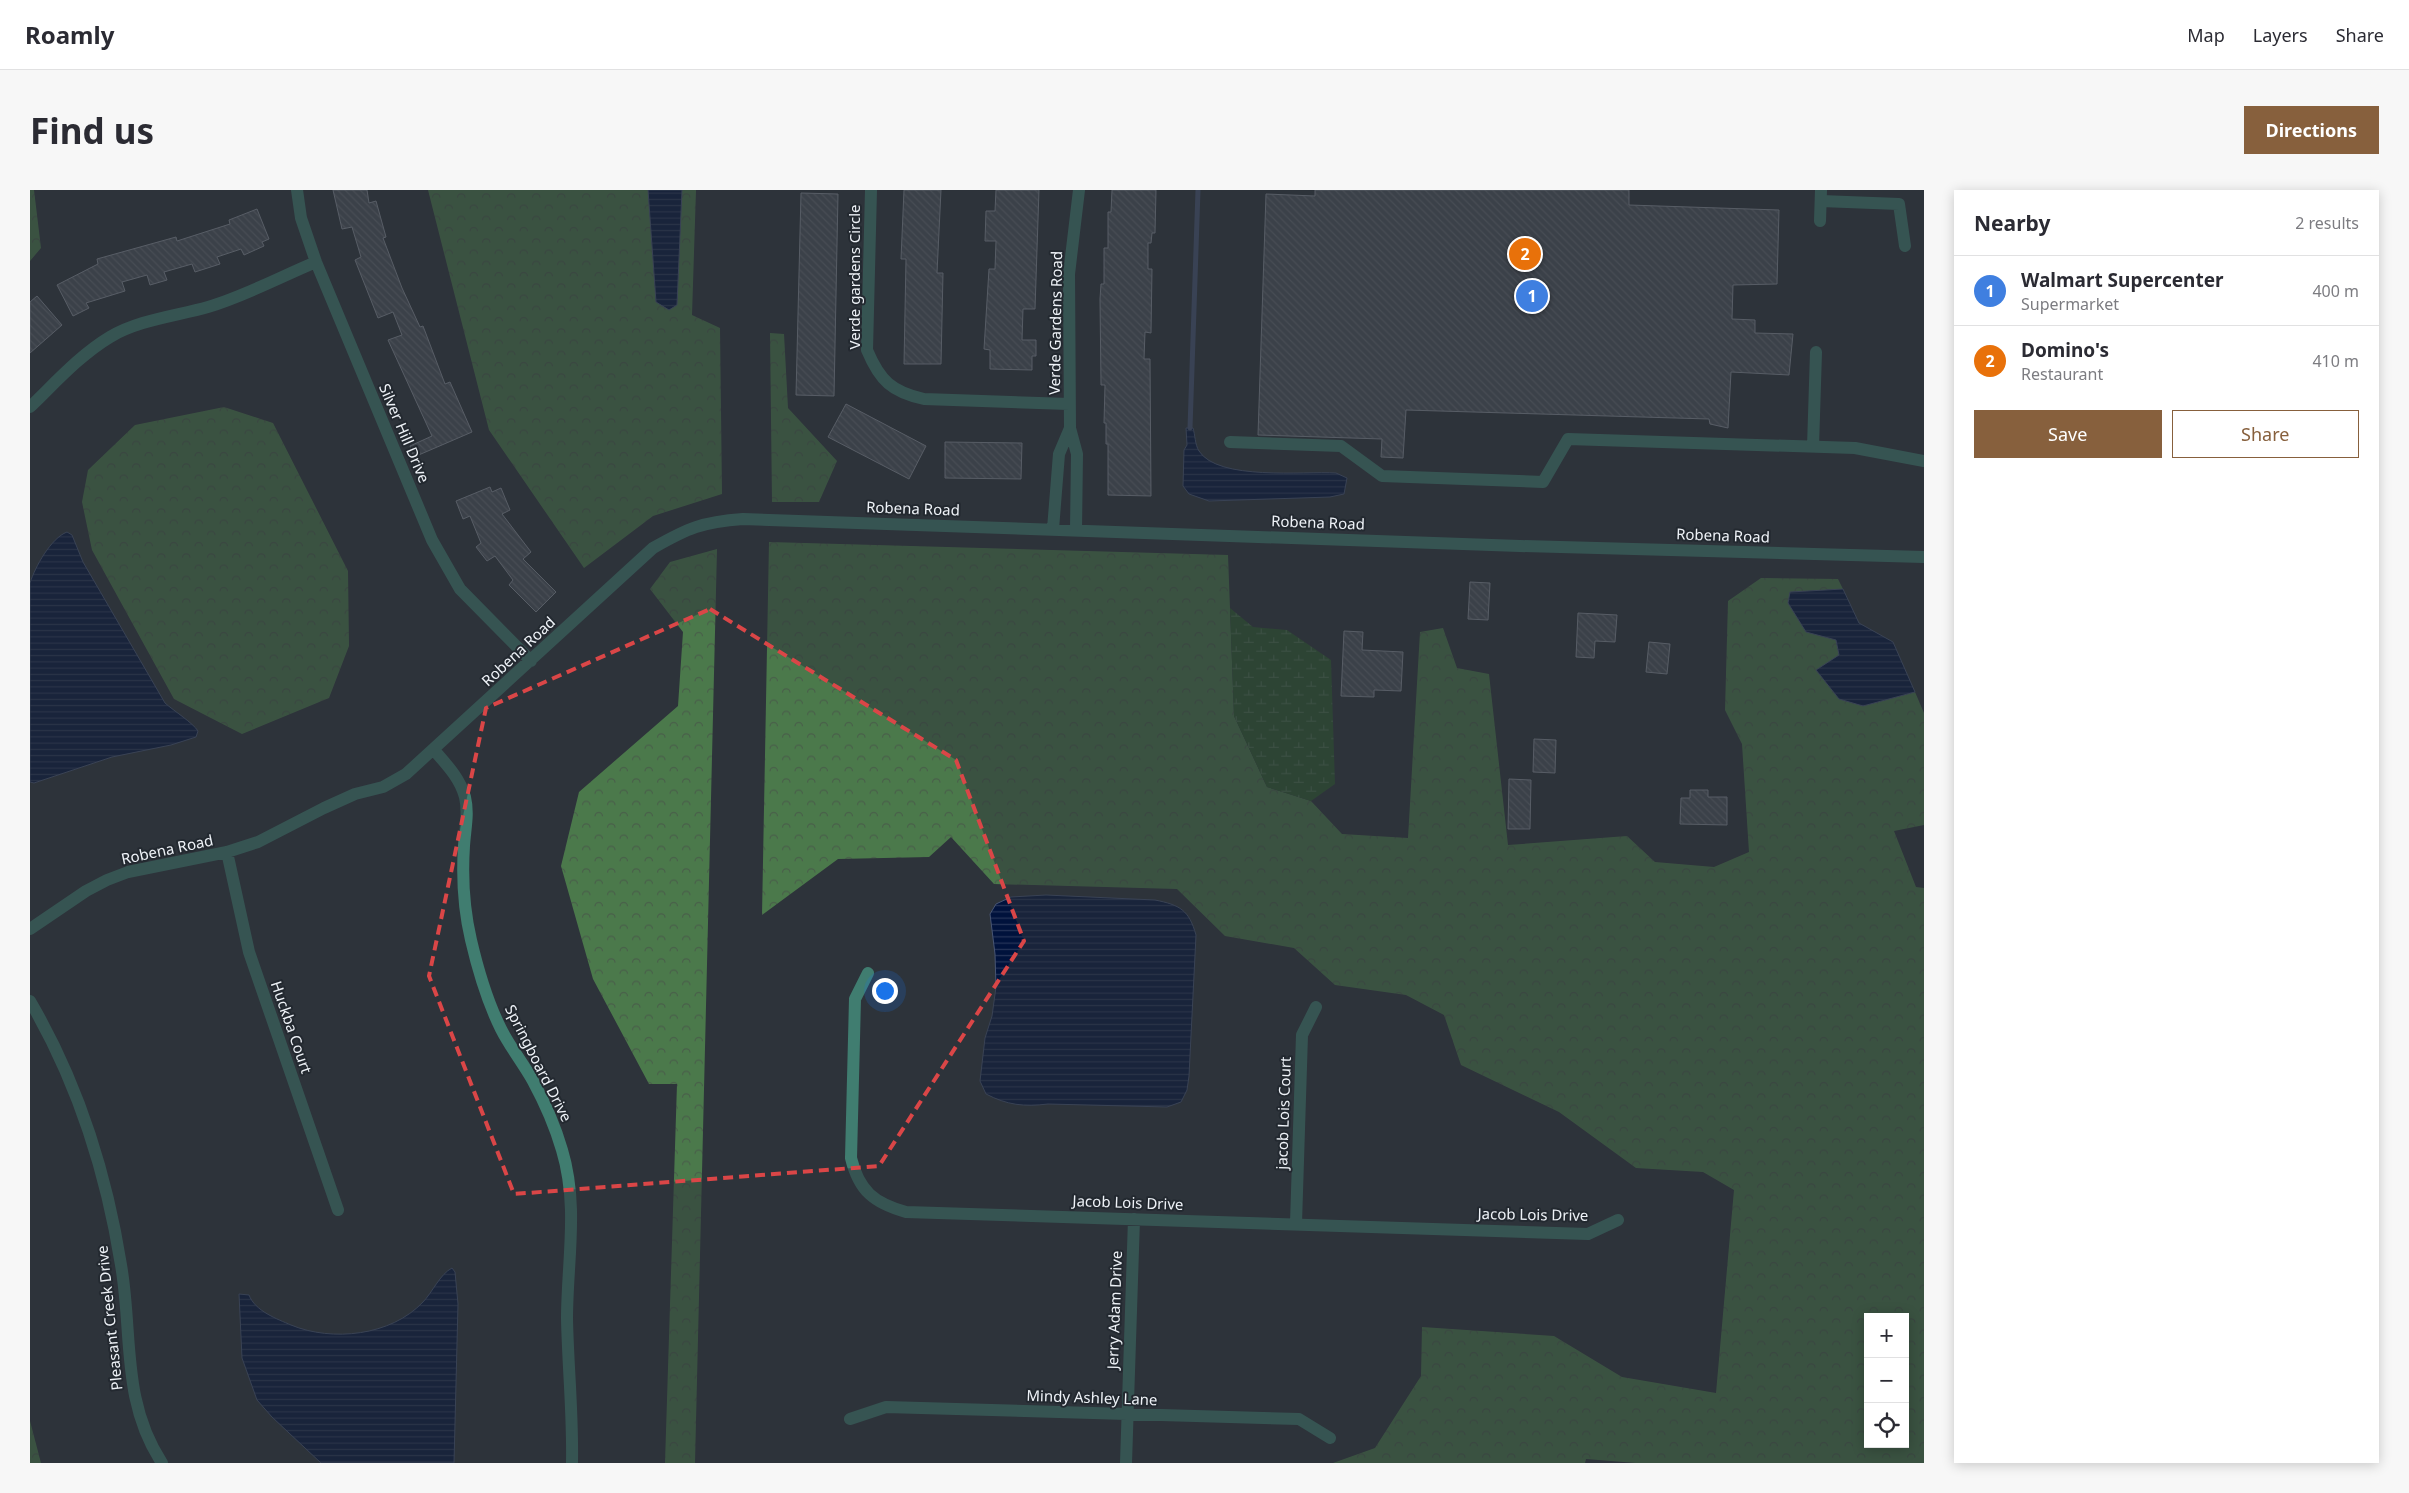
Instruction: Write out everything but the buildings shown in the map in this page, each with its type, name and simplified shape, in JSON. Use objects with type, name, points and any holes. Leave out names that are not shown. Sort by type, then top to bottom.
[{"type":"street","name":"Silver Hill Drive","points":[[297,190],[301,218],[316,262],[432,540],[460,589],[530,661]]},
{"type":"street","name":"Verde gardens Circle","points":[[871,190],[867,350],[875,369],[886,383],[903,394],[924,399],[1070,404]]},
{"type":"street","name":"Verde Gardens Road","points":[[1076,530],[1077,454],[1070,428],[1069,274],[1079,190]]},
{"type":"street","points":[[1820,221],[1821,196],[1899,204],[1905,246]]},
{"type":"street","points":[[30,407],[90,350],[112,336],[136,326],[208,307],[239,296],[316,262]]},
{"type":"street","points":[[1813,447],[1816,352]]},
{"type":"street","name":"Verde Gardens Road","points":[[1052,529],[1059,454],[1070,428]]},
{"type":"street","points":[[1230,442],[1341,446],[1382,476],[1543,482],[1568,439],[1855,448],[1924,462]]},
{"type":"street","name":"Robena Road","points":[[30,929],[86,891],[107,880],[128,872],[227,852],[267,838],[355,794],[383,786],[406,774],[653,548],[685,530],[713,522],[742,519],[1924,557]]},
{"type":"street","name":"Springboard Drive","points":[[434,750],[454,772],[465,795],[467,816],[464,846],[464,881],[468,925],[479,975],[501,1029],[533,1081],[552,1120],[563,1152],[573,1218],[567,1320],[573,1419],[572,1463]]},
{"type":"street","name":"Huckba Court","points":[[227,852],[249,952],[338,1210]]},
{"type":"street","name":"Jacob Lois Drive","points":[[868,973],[855,999],[851,1158],[855,1176],[868,1193],[885,1206],[906,1212],[1588,1234],[1618,1220]]},
{"type":"street","name":"Pleasant Creek Drive","points":[[30,1001],[47,1030],[76,1094],[105,1180],[122,1266],[127,1318],[128,1360],[134,1398],[145,1433],[162,1463]]},
{"type":"street","name":"jacob Lois Court","points":[[1296,1224],[1302,1036],[1316,1007]]},
{"type":"street","name":"Jerry Adam Drive","points":[[1126,1463],[1134,1219]]},
{"type":"street","name":"Mindy Ashley Lane","points":[[850,1419],[886,1407],[1299,1419],[1330,1438]]},
{"type":"highlighted area","points":[[710,609],[956,760],[1024,941],[879,1166],[514,1194],[429,976],[486,708]]},
{"type":"green space","points":[[30,190],[34,190],[41,248],[30,261]]},
{"type":"green space","points":[[428,190],[648,190],[656,302],[677,305],[682,190],[696,190],[692,315],[720,328],[722,494],[653,516],[584,568],[489,430]]},
{"type":"green space","points":[[770,333],[784,334],[788,408],[837,461],[819,502],[772,502]]},
{"type":"green space","points":[[224,407],[273,423],[348,571],[349,646],[329,698],[242,734],[174,699],[92,550],[82,502],[88,470],[135,425]]},
{"type":"green space","points":[[769,542],[1228,555],[1234,716],[1267,787],[1311,801],[1342,834],[1408,838],[1420,632],[1443,628],[1457,668],[1489,674],[1508,845],[1627,836],[1655,862],[1714,867],[1749,852],[1742,744],[1725,710],[1728,601],[1761,578],[1838,579],[1843,589],[1790,592],[1836,640],[1839,655],[1817,670],[1863,706],[1915,692],[1924,713],[1924,825],[1894,831],[1916,887],[1924,888],[1924,1463],[1636,1463],[1586,1459],[1585,1463],[1333,1463],[1375,1448],[1421,1376],[1422,1327],[1554,1336],[1622,1377],[1716,1393],[1734,1190],[1703,1172],[1636,1168],[1559,1112],[1461,1065],[1444,1015],[1406,995],[1335,985],[1294,948],[1225,936],[1177,889],[994,884],[951,837],[929,857],[838,859],[762,915]]},
{"type":"green space","points":[[717,549],[695,1463],[665,1463],[677,1084],[649,1084],[593,979],[561,866],[579,792],[678,706],[683,632],[650,589],[670,562]]},
{"type":"green space","points":[[1230,608],[1253,627],[1287,630],[1331,660],[1335,784],[1311,801],[1267,787],[1234,716]]},
{"type":"green space","points":[[30,1421],[41,1463],[30,1463]]},
{"type":"water","points":[[648,190],[682,190],[677,305],[669,310],[656,302]]},
{"type":"water","points":[[1186,428],[1193,428],[1199,451],[1209,460],[1224,467],[1263,473],[1336,473],[1347,478],[1344,494],[1330,497],[1209,501],[1189,494],[1183,486],[1184,450],[1187,445]]},
{"type":"water","points":[[67,532],[72,535],[83,562],[165,703],[198,731],[196,737],[171,745],[112,757],[34,783],[30,782],[30,583],[40,561],[55,540]]},
{"type":"water","points":[[1843,589],[1859,623],[1893,642],[1915,692],[1863,706],[1839,699],[1816,670],[1839,655],[1836,640],[1806,632],[1788,603],[1790,592]]},
{"type":"water","points":[[1046,895],[1155,900],[1171,904],[1187,914],[1196,935],[1189,1076],[1187,1090],[1181,1102],[1167,1107],[1023,1105],[1001,1101],[986,1094],[980,1081],[985,1038],[992,1016],[996,987],[995,954],[990,914],[996,904],[1011,897]]},
{"type":"water","points":[[452,1268],[455,1272],[458,1304],[454,1463],[321,1463],[272,1417],[257,1400],[242,1358],[239,1294],[249,1295],[261,1310],[291,1325],[324,1333],[360,1333],[378,1329],[410,1313],[423,1302],[440,1279]]},
{"type":"waterway","points":[[1190,428],[1198,190]]},
{"type":"place","name":"Domino's","points":[[1525,254]]},
{"type":"place","name":"Walmart Supercenter","points":[[1532,296]]}]
